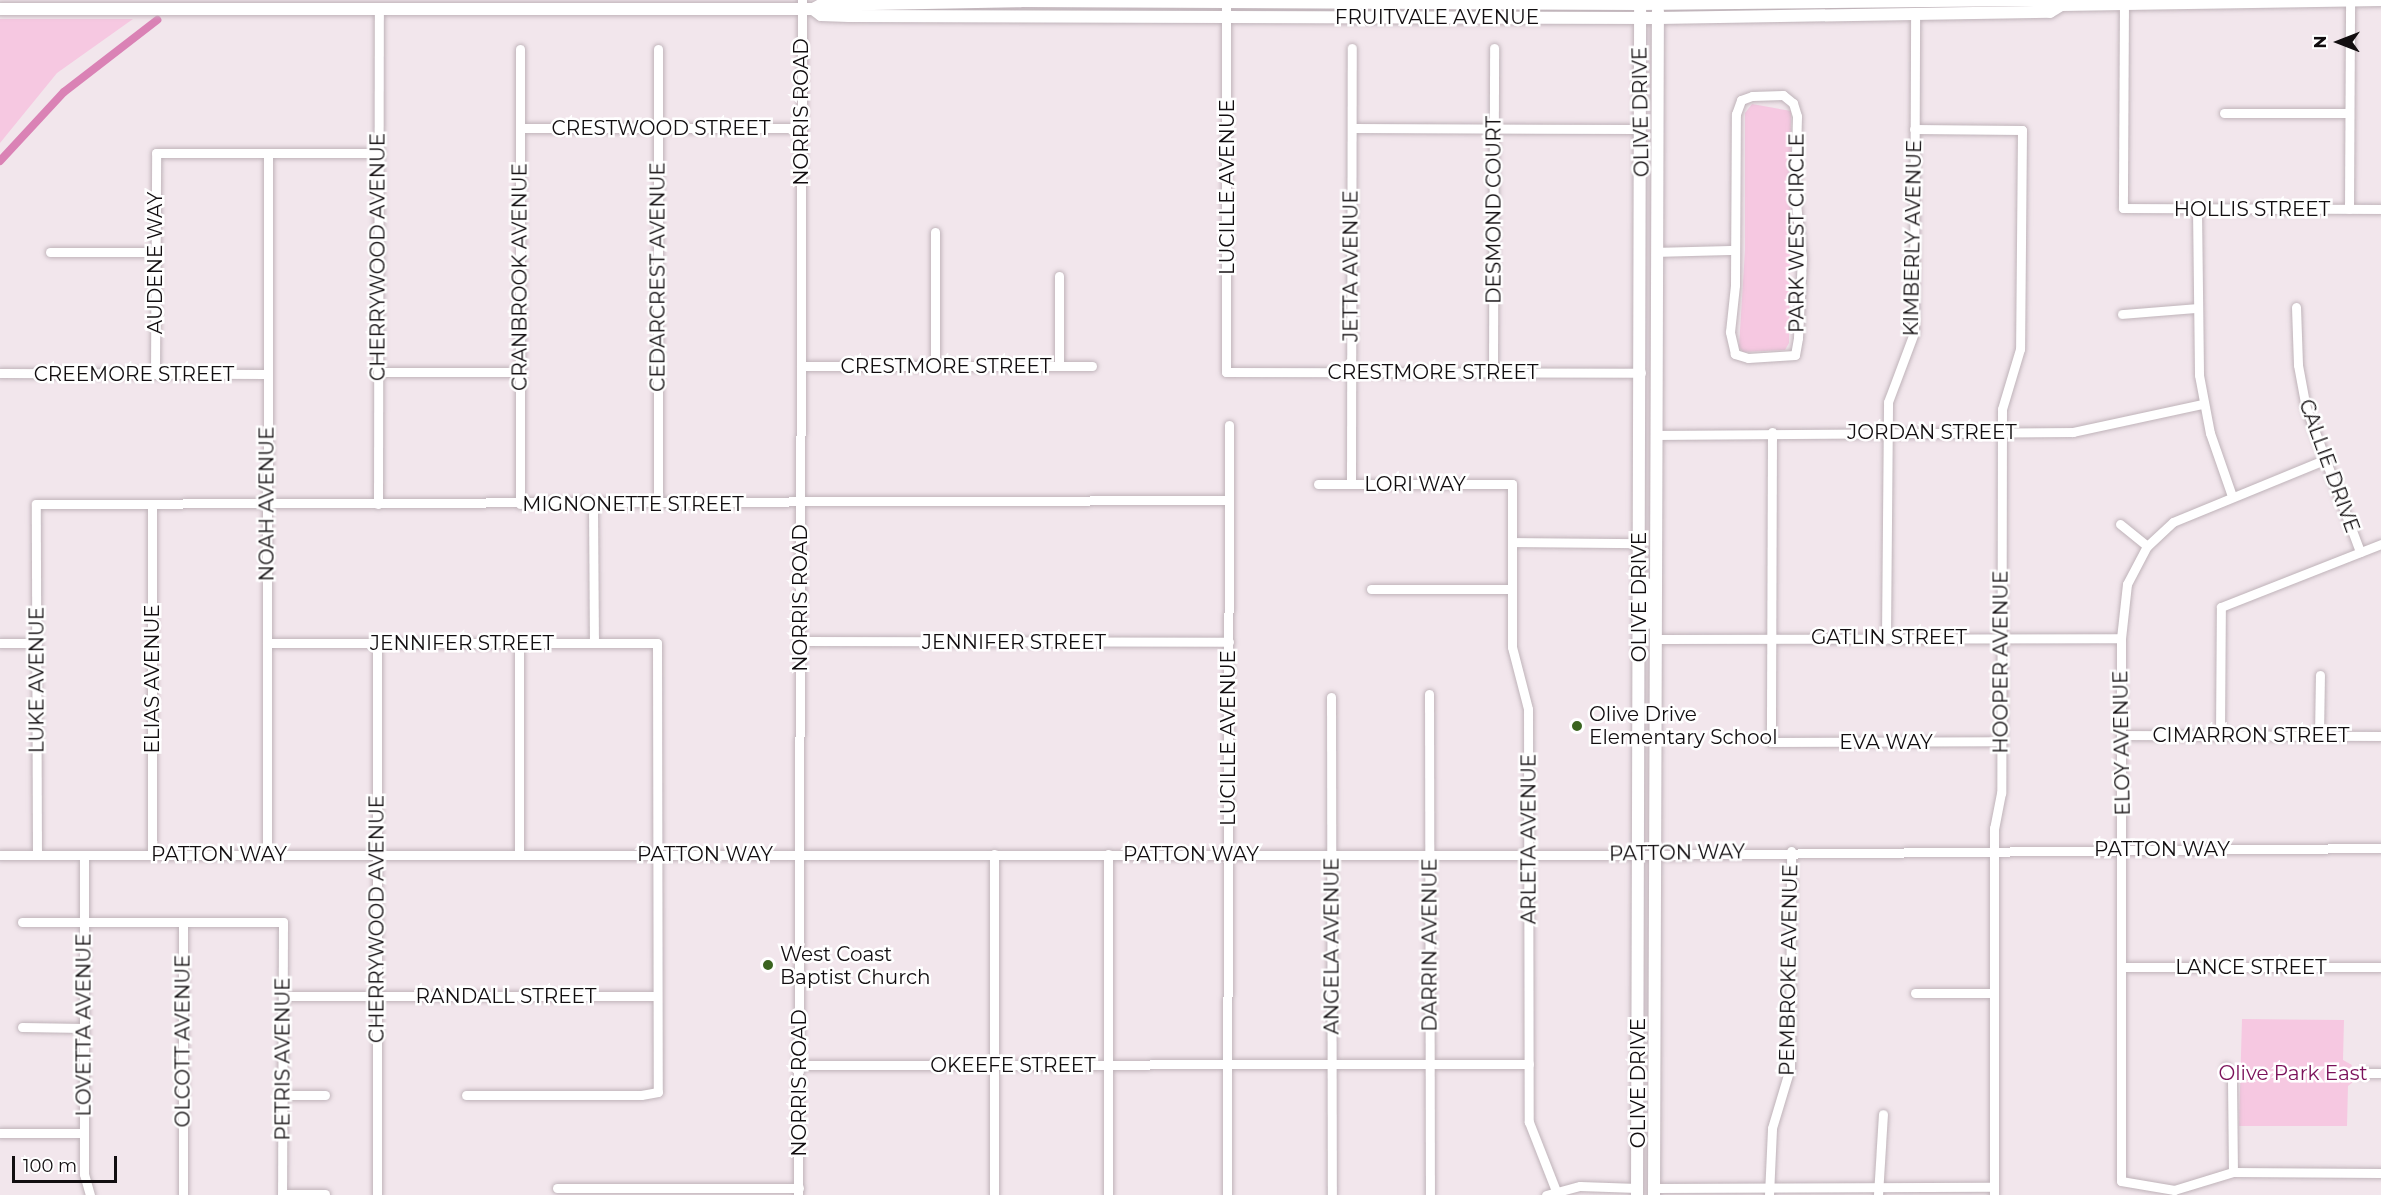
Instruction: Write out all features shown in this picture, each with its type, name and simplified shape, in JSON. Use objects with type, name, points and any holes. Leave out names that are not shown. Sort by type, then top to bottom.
[{"type":"main road","points":[[1915,14],[1922,9],[1953,0]]},
{"type":"main road","name":"FRUITVALE AVENUE","points":[[0,9],[379,9],[545,4],[806,6],[1171,1],[2053,0],[2061,5]]},
{"type":"main road","name":"FRUITVALE AVENUE","points":[[806,6],[821,15],[1658,18],[2050,12],[2061,5],[2124,2],[2381,0]]},
{"type":"main road","points":[[984,2],[984,17]]},
{"type":"main road","name":"OLIVE DRIVE","points":[[1640,2],[1642,197],[1638,1129],[1646,1140],[1646,1192]]},
{"type":"main road","name":"OLIVE DRIVE","points":[[1646,1192],[1655,855],[1658,2]]},
{"type":"main road","points":[[1642,197],[1650,244],[1657,252]]},
{"type":"main road","points":[[1641,373],[1646,379],[1657,435]]},
{"type":"main road","points":[[1639,570],[1647,580],[1648,634],[1656,639]]},
{"type":"street","points":[[2349,209],[2350,1]]},
{"type":"street","name":"LUCILLE AVENUE","points":[[1226,2],[1226,372]]},
{"type":"street","name":"HOLLIS STREET","points":[[2124,2],[2123,208],[2381,209]]},
{"type":"street","name":"NORRIS ROAD","points":[[799,1191],[801,128],[806,6]]},
{"type":"street","name":"CHERRYWOOD AVENUE","points":[[378,504],[379,9]]},
{"type":"street","name":"KIMBERLY AVENUE","points":[[1886,637],[1887,432],[1891,390],[1908,358],[1914,333],[1915,14]]},
{"type":"street","name":"JETTA AVENUE","points":[[1351,484],[1352,48]]},
{"type":"street","name":"DESMOND COURT","points":[[1493,372],[1494,48]]},
{"type":"street","name":"CRANBROOK AVENUE","points":[[520,49],[520,504]]},
{"type":"street","name":"CEDARCREST AVENUE","points":[[658,49],[658,504]]},
{"type":"street","name":"PARK WEST CIRCLE","points":[[1783,95],[1793,103],[1797,116],[1796,194],[1802,258],[1795,355],[1748,358],[1735,354],[1730,332],[1735,250],[1736,114],[1741,100],[1752,96],[1783,95]]},
{"type":"street","points":[[2224,112],[2349,113]]},
{"type":"street","name":"CRESTWOOD STREET","points":[[520,128],[801,128]]},
{"type":"street","points":[[1352,128],[1640,129]]},
{"type":"street","name":"HOOPER AVENUE","points":[[1914,129],[2022,130],[2020,349],[2004,398],[2002,432],[2001,741],[1994,850],[1994,1191]]},
{"type":"street","name":"AUDENE WAY","points":[[155,374],[156,153],[268,153]]},
{"type":"street","points":[[268,153],[379,153]]},
{"type":"street","name":"NOAH AVENUE","points":[[267,854],[268,153]]},
{"type":"street","points":[[2197,208],[2197,308],[2204,404],[2232,496]]},
{"type":"street","points":[[935,232],[935,366]]},
{"type":"street","points":[[1657,252],[1735,250]]},
{"type":"street","points":[[50,252],[155,252]]},
{"type":"street","points":[[1059,276],[1059,366]]},
{"type":"street","name":"CALLIE DRIVE","points":[[2296,307],[2301,387],[2324,460],[2360,552]]},
{"type":"street","points":[[2122,314],[2197,308]]},
{"type":"street","name":"CRESTMORE STREET","points":[[801,366],[1092,366]]},
{"type":"street","points":[[378,372],[520,372]]},
{"type":"street","name":"CRESTMORE STREET","points":[[1226,372],[1641,373]]},
{"type":"street","name":"CREEMORE STREET","points":[[0,373],[267,374]]},
{"type":"street","name":"JORDAN STREET","points":[[1657,435],[1772,432],[2083,432],[2204,404]]},
{"type":"street","name":"LUCILLE AVENUE","points":[[1227,1195],[1229,425]]},
{"type":"street","points":[[1771,637],[1772,432]]},
{"type":"street","name":"ELOY AVENUE","points":[[2174,1192],[2121,1181],[2121,638],[2127,584],[2147,546],[2174,522],[2232,496],[2324,460]]},
{"type":"street","name":"LORI WAY","points":[[1318,484],[1512,484]]},
{"type":"street","name":"ARLETA AVENUE","points":[[1512,484],[1513,658],[1528,709],[1531,1133],[1556,1191]]},
{"type":"street","name":"MIGNONETTE STREET","points":[[36,504],[658,504],[800,500],[1229,500]]},
{"type":"street","name":"LUKE AVENUE","points":[[36,504],[37,855]]},
{"type":"street","name":"ELIAS AVENUE","points":[[152,504],[152,855]]},
{"type":"street","points":[[594,504],[594,643]]},
{"type":"street","points":[[2120,524],[2147,546]]},
{"type":"street","points":[[1512,542],[1639,543]]},
{"type":"street","points":[[2220,735],[2221,608],[2381,544]]},
{"type":"street","points":[[1371,589],[1512,589]]},
{"type":"street","name":"EVA WAY","points":[[1771,637],[1771,742],[2001,741]]},
{"type":"street","name":"GATLIN STREET","points":[[1656,639],[2121,638]]},
{"type":"street","name":"JENNIFER STREET","points":[[800,641],[1228,642]]},
{"type":"street","points":[[0,643],[37,643]]},
{"type":"street","name":"JENNIFER STREET","points":[[267,643],[657,643],[657,854]]},
{"type":"street","name":"CHERRYWOOD AVENUE","points":[[377,643],[377,1195]]},
{"type":"street","points":[[519,643],[519,854]]},
{"type":"street","points":[[2319,736],[2320,675]]},
{"type":"street","name":"DARRIN AVENUE","points":[[1429,694],[1430,1195]]},
{"type":"street","name":"ANGELA AVENUE","points":[[1331,697],[1332,1195]]},
{"type":"street","name":"CIMARRON STREET","points":[[2121,735],[2381,736]]},
{"type":"street","name":"PATTON WAY","points":[[0,855],[1331,853],[1655,855],[1791,851],[2381,848]]},
{"type":"street","name":"PEMBROKE AVENUE","points":[[1770,1191],[1772,1128],[1790,1068],[1791,851]]},
{"type":"street","points":[[466,1095],[641,1095],[658,1092],[657,854]]},
{"type":"street","points":[[994,854],[994,1195]]},
{"type":"street","points":[[1108,854],[1108,1195]]},
{"type":"street","name":"LOVETTA AVENUE","points":[[84,855],[84,1174],[90,1195]]},
{"type":"street","points":[[22,922],[183,922]]},
{"type":"street","name":"PETRIS AVENUE","points":[[183,922],[283,922],[282,1195]]},
{"type":"street","name":"OLCOTT AVENUE","points":[[183,922],[183,1195]]},
{"type":"street","name":"LANCE STREET","points":[[2121,967],[2381,967]]},
{"type":"street","points":[[1915,993],[1994,993]]},
{"type":"street","name":"RANDALL STREET","points":[[283,996],[657,996]]},
{"type":"street","points":[[22,1028],[84,1028]]},
{"type":"street","name":"OKEEFE STREET","points":[[799,1065],[1332,1065]]},
{"type":"street","points":[[1332,1065],[1529,1065]]},
{"type":"street","points":[[2226,1067],[2232,1079],[2233,1172]]},
{"type":"street","points":[[2363,1073],[2381,1073]]},
{"type":"street","points":[[282,1095],[325,1095]]},
{"type":"street","points":[[1878,1191],[1882,1114]]},
{"type":"street","points":[[0,1133],[84,1133]]},
{"type":"street","points":[[2174,1192],[2233,1172],[2381,1173]]},
{"type":"street","points":[[1546,1195],[1580,1186],[1646,1192],[1994,1191]]},
{"type":"street","points":[[556,1188],[799,1191]]},
{"type":"street","points":[[282,1195],[325,1194]]},
{"type":"green space","points":[[0,19],[133,19],[57,73],[0,143]]},
{"type":"green space","points":[[1752,104],[1791,111],[1789,343],[1785,350],[1743,352],[1739,347],[1745,250],[1745,113]]},
{"type":"green space","name":"Olive Park East","points":[[2242,1019],[2344,1020],[2343,1060],[2352,1065],[2349,1073],[2353,1082],[2348,1086],[2347,1126],[2239,1126]]},
{"type":"waterway","points":[[0,161],[64,92],[157,20]]},
{"type":"place","name":"Olive Drive Elementary School","points":[[1577,726]]},
{"type":"place","name":"West Coast Baptist Church","points":[[768,965]]}]
